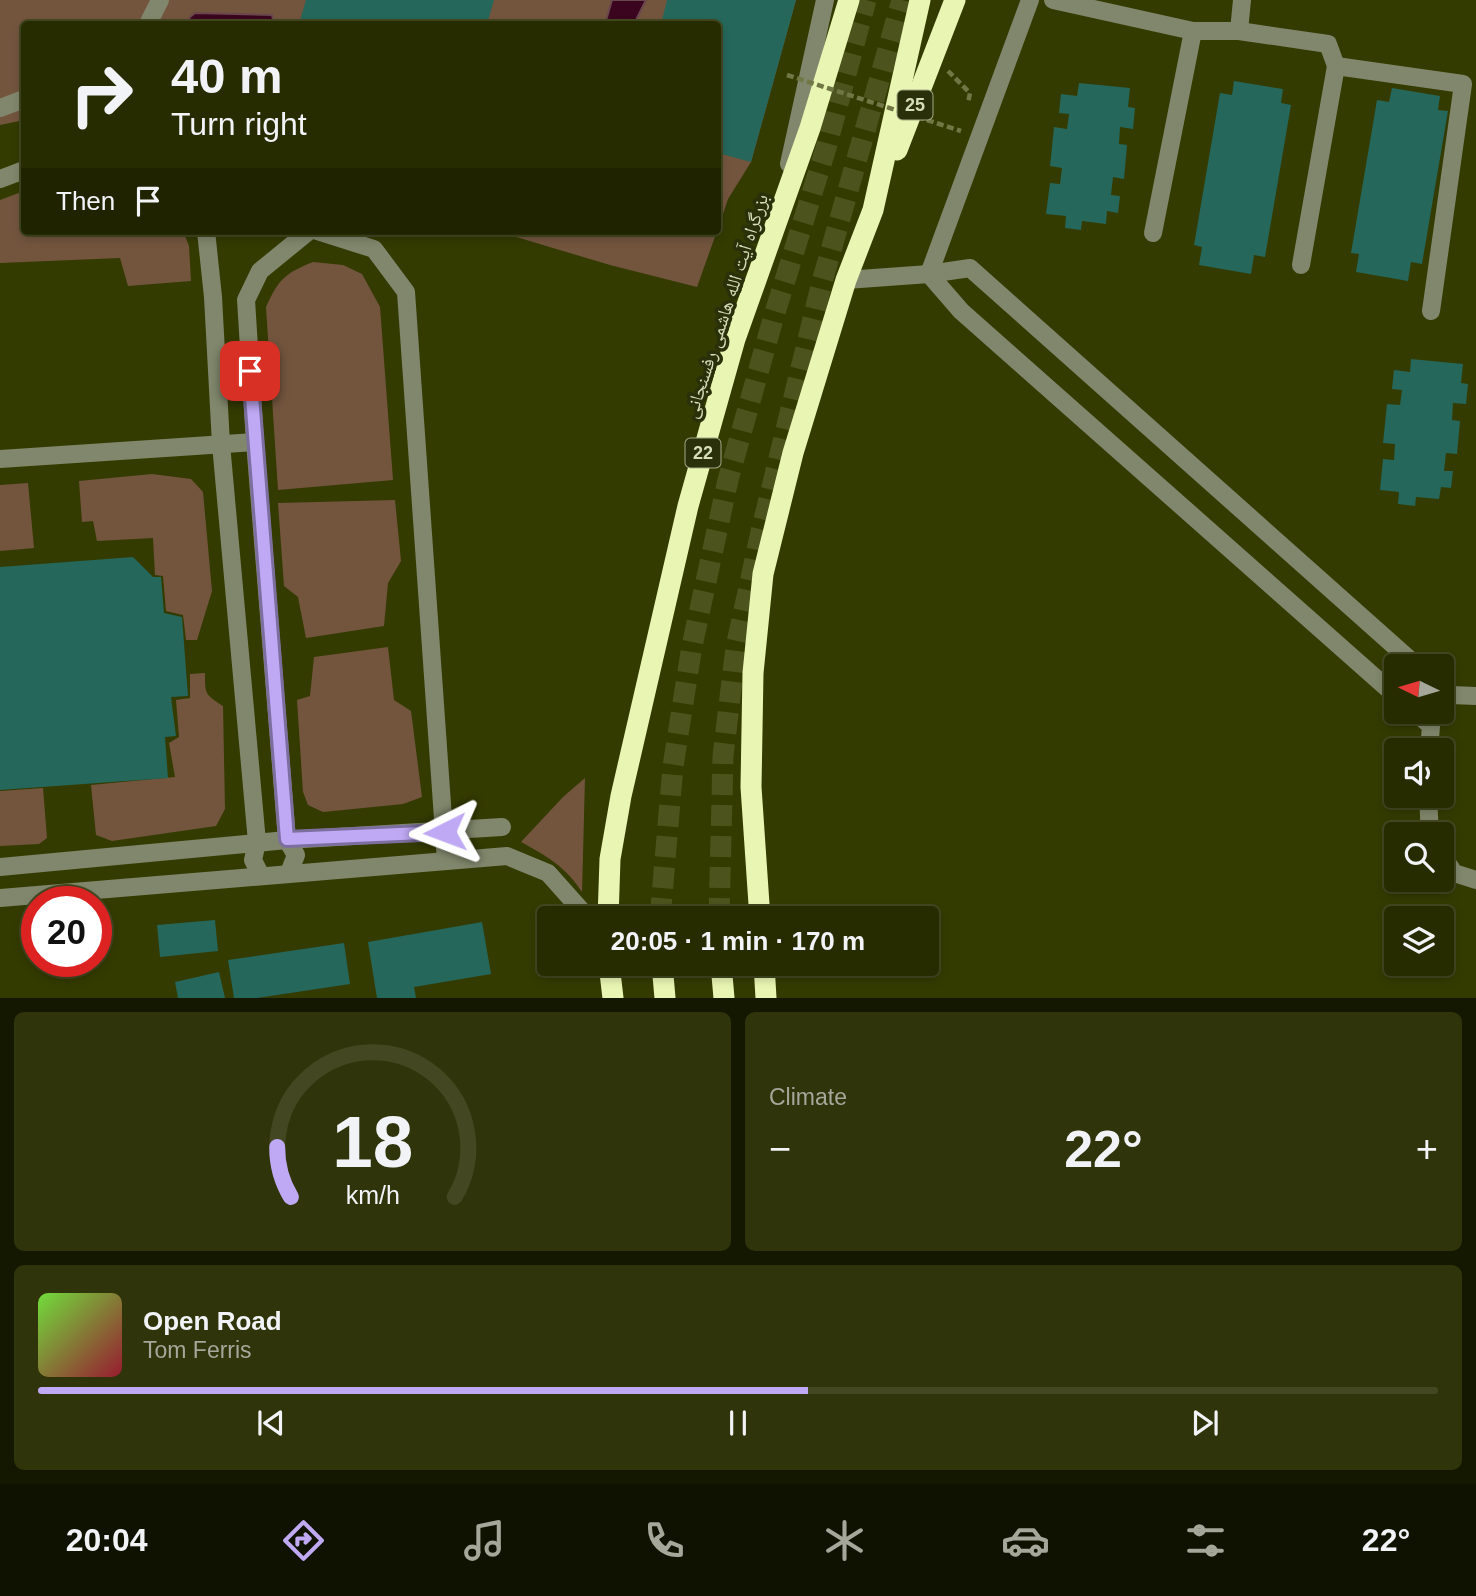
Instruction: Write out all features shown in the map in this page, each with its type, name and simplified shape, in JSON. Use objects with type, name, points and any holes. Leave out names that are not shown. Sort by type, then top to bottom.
[{"type":"highway","name":"بزرگراه آیت الله هاشمی رفسنجانی","points":[[608,906],[610,859],[621,796],[688,506],[736,339],[810,128],[849,0]]},
{"type":"highway","points":[[759,906],[751,787],[753,673],[763,574],[793,453],[846,280],[873,210],[920,0]]},
{"type":"highway","name":"25","points":[[873,210],[955,0]]},
{"type":"highway","points":[[610,976],[612,998]]},
{"type":"highway","points":[[663,976],[665,998]]},
{"type":"highway","points":[[722,976],[724,998]]},
{"type":"highway","points":[[765,976],[766,998]]},
{"type":"street","points":[[150,21],[160,0]]},
{"type":"street","points":[[779,213],[825,0]]},
{"type":"street","points":[[929,274],[1030,0]]},
{"type":"street","points":[[1053,0],[1193,31],[1240,31],[1328,44],[1336,66],[1301,265]]},
{"type":"street","points":[[1240,31],[1242,0]]},
{"type":"street","points":[[1153,233],[1193,31]]},
{"type":"street","points":[[1336,66],[1463,84],[1431,311]]},
{"type":"street","points":[[0,108],[21,100]]},
{"type":"street","points":[[0,179],[21,171]]},
{"type":"street","points":[[206,235],[213,298],[220,444],[257,842],[253,860],[261,876]]},
{"type":"street","points":[[289,873],[296,855],[287,839],[246,300],[260,271],[304,235]]},
{"type":"street","points":[[330,235],[374,249],[406,292],[446,861]]},
{"type":"street","points":[[846,280],[971,268],[1403,654]]},
{"type":"street","points":[[929,274],[961,312],[1384,685]]},
{"type":"street","points":[[0,459],[255,442]]},
{"type":"street","points":[[1454,695],[1476,696]]},
{"type":"street","points":[[0,867],[287,839],[502,827]]},
{"type":"street","points":[[0,898],[507,856],[548,873],[577,906]]},
{"type":"street","points":[[1454,873],[1476,880]]},
{"type":"path","points":[[787,75],[961,131]]},
{"type":"shaded area","points":[[0,0],[796,0],[751,162],[728,199],[721,220],[721,21],[21,21],[21,121],[0,125]]},
{"type":"shaded area","points":[[612,0],[646,0],[636,21],[606,21]]},
{"type":"shaded area","points":[[195,13],[272,15],[273,21],[189,21]]},
{"type":"shaded area","points":[[21,192],[21,235],[185,235],[189,246],[191,281],[128,286],[120,258],[0,263],[0,200]]},
{"type":"shaded area","points":[[509,235],[716,235],[697,287]]},
{"type":"shaded area","points":[[313,262],[343,265],[362,274],[380,307],[393,480],[278,490],[266,307],[274,290],[284,279]]},
{"type":"shaded area","points":[[152,474],[191,479],[203,492],[212,591],[197,640],[186,640],[183,615],[166,611],[163,576],[155,575],[153,538],[97,541],[93,521],[82,522],[79,481]]},
{"type":"shaded area","points":[[28,483],[34,548],[0,551],[0,485]]},
{"type":"shaded area","points":[[395,500],[401,561],[388,583],[384,626],[306,638],[298,597],[284,586],[278,503]]},
{"type":"shaded area","points":[[388,647],[394,700],[411,711],[422,797],[403,804],[323,812],[308,805],[303,792],[297,700],[310,696],[314,657]]},
{"type":"shaded area","points":[[205,673],[207,693],[223,706],[225,809],[216,826],[112,841],[96,835],[91,785],[175,777],[169,743],[179,737],[176,700],[190,698],[190,674]]},
{"type":"shaded area","points":[[585,778],[582,892],[555,863],[521,842],[563,797]]},
{"type":"shaded area","points":[[43,788],[47,838],[39,844],[0,846],[0,791]]},
{"type":"building","points":[[306,0],[494,0],[488,21],[300,21]]},
{"type":"building","points":[[667,0],[796,0],[751,162],[721,154],[721,21],[662,21]]},
{"type":"building","points":[[1234,81],[1283,89],[1281,103],[1291,105],[1265,257],[1254,255],[1251,274],[1199,265],[1202,247],[1194,245],[1220,93],[1232,95]]},
{"type":"building","points":[[1079,83],[1130,88],[1128,107],[1135,108],[1133,129],[1120,127],[1119,144],[1127,145],[1124,179],[1113,177],[1111,195],[1120,196],[1118,213],[1107,211],[1106,224],[1082,221],[1081,230],[1065,228],[1066,216],[1046,214],[1050,183],[1060,184],[1062,168],[1050,166],[1054,127],[1067,129],[1069,114],[1059,113],[1061,94],[1077,96]]},
{"type":"building","points":[[1392,88],[1440,96],[1438,110],[1448,111],[1422,264],[1411,262],[1408,281],[1356,272],[1359,254],[1351,253],[1377,100],[1389,102]]},
{"type":"building","points":[[1411,359],[1463,364],[1461,383],[1468,384],[1466,404],[1453,403],[1452,420],[1460,421],[1457,454],[1446,453],[1444,471],[1453,471],[1451,488],[1441,487],[1439,499],[1416,497],[1415,506],[1398,504],[1399,492],[1380,490],[1383,459],[1394,460],[1395,444],[1383,443],[1387,404],[1400,405],[1402,390],[1392,389],[1394,370],[1410,372]]},
{"type":"building","points":[[133,557],[153,577],[161,577],[164,613],[182,617],[188,696],[171,697],[176,736],[165,737],[168,778],[0,790],[0,567]]},
{"type":"building","points":[[215,920],[218,951],[160,957],[157,925]]},
{"type":"building","points":[[482,922],[491,974],[414,987],[416,998],[377,998],[368,942]]},
{"type":"building","points":[[344,943],[350,984],[257,998],[234,998],[228,960]]},
{"type":"building","points":[[219,972],[225,998],[178,998],[175,982]]},
{"type":"tunnel","points":[[661,906],[673,766],[692,646],[728,480],[773,319],[826,148],[866,0]]},
{"type":"tunnel","points":[[719,906],[723,756],[736,647],[822,282],[902,0]]},
{"type":"route","points":[[250,371],[287,839],[445,832]]}]
